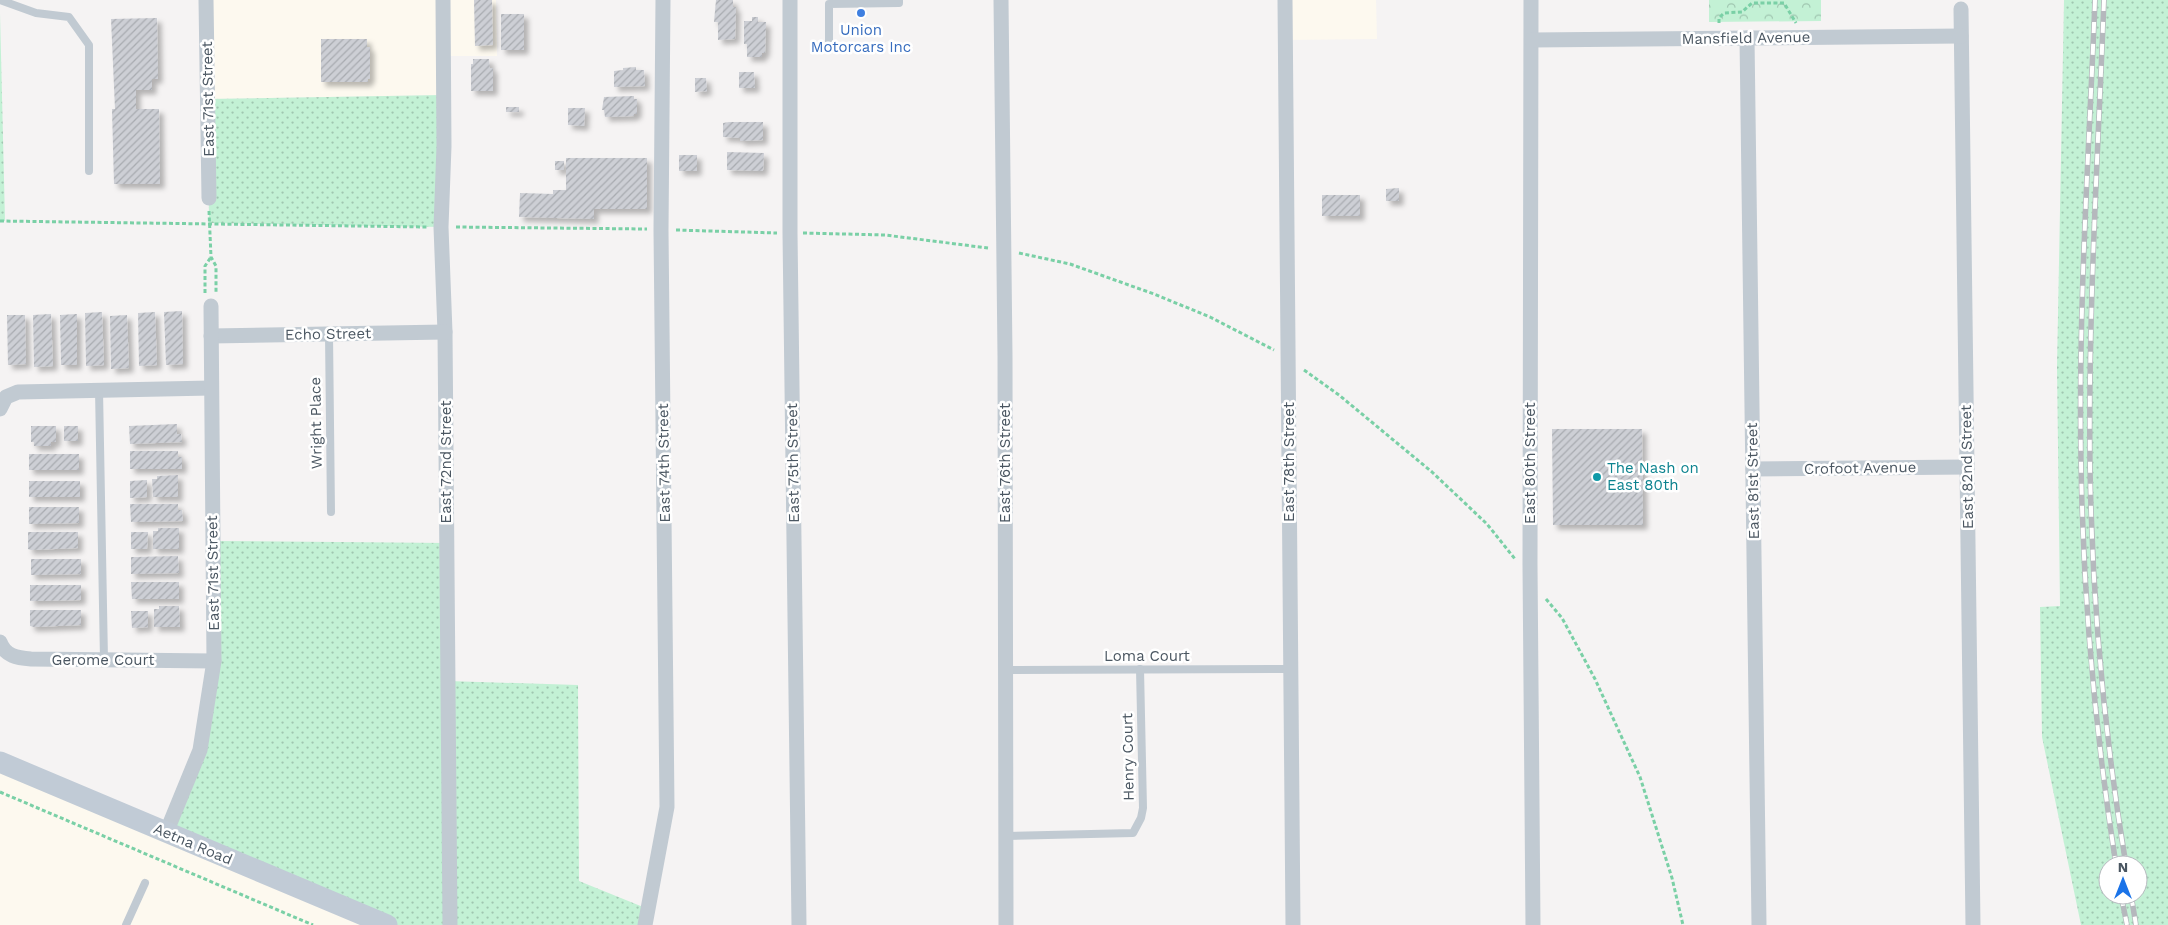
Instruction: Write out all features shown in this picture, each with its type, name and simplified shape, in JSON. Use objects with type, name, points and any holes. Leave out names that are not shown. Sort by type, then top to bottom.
[{"type":"street","name":"East 71st Street","points":[[206,0],[209,198]]},
{"type":"street","name":"East 72nd Street","points":[[443,0],[444,146],[441,227],[445,332],[450,925]]},
{"type":"street","name":"East 74th Street","points":[[645,925],[667,807],[661,240],[663,0]]},
{"type":"street","name":"East 75th Street","points":[[790,0],[790,234],[799,925]]},
{"type":"street","name":"East 76th Street","points":[[1002,0],[1006,925]]},
{"type":"street","name":"East 78th Street","points":[[1285,0],[1293,925]]},
{"type":"street","name":"East 80th Street","points":[[1531,0],[1530,565],[1533,925]]},
{"type":"street","name":"East 82nd Street","points":[[1960,9],[1973,925]]},
{"type":"street","name":"Mansfield Avenue","points":[[1532,40],[1961,36]]},
{"type":"street","name":"East 81st Street","points":[[1747,38],[1759,925]]},
{"type":"street","name":"East 71st Street","points":[[166,833],[200,750],[214,661],[210,306]]},
{"type":"street","name":"Echo Street","points":[[211,336],[445,332]]},
{"type":"street","points":[[0,409],[6,397],[18,392],[211,388]]},
{"type":"street","name":"Crofoot Avenue","points":[[1753,468],[1967,467]]},
{"type":"street","name":"Gerome Court","points":[[0,642],[2,647],[13,657],[214,661]]},
{"type":"street","name":"Aetna Road","points":[[0,762],[387,925]]},
{"type":"lane","points":[[0,0],[36,13],[70,17],[89,45],[89,171]]},
{"type":"lane","points":[[829,44],[829,4],[899,3],[899,0]]},
{"type":"lane","name":"Wright Place","points":[[329,334],[331,512]]},
{"type":"lane","points":[[99,390],[104,660]]},
{"type":"lane","name":"Henry Court","points":[[1005,836],[1133,833],[1141,818],[1143,808],[1140,669]]},
{"type":"lane","name":"Loma Court","points":[[1005,670],[1290,669]]},
{"type":"lane","points":[[126,925],[145,883]]},
{"type":"path","points":[[1719,26],[1719,18],[1724,12],[1742,12],[1752,3],[1784,3],[1797,25]]},
{"type":"path","points":[[209,198],[211,257],[216,266],[217,279],[216,299],[210,306],[205,298],[205,266],[211,257]]},
{"type":"path","points":[[0,221],[432,227]]},
{"type":"path","points":[[451,227],[648,229]]},
{"type":"path","points":[[675,230],[780,234]]},
{"type":"path","points":[[801,234],[885,235],[956,242],[994,249]]},
{"type":"path","points":[[1016,253],[1070,264],[1154,294],[1231,327],[1279,353]]},
{"type":"path","points":[[1300,367],[1339,394],[1432,472],[1487,524],[1516,561]]},
{"type":"path","points":[[1551,604],[1562,618],[1595,679],[1640,777],[1672,878],[1684,925]]},
{"type":"path","points":[[0,792],[313,925]]},
{"type":"shaded area","points":[[206,0],[496,0],[497,56],[445,56],[444,95],[208,99]]},
{"type":"shaded area","points":[[1285,0],[1376,0],[1377,39],[1286,40]]},
{"type":"shaded area","points":[[0,762],[387,925],[0,925]]},
{"type":"green space","points":[[1709,0],[1821,0],[1821,21],[1709,22]]},
{"type":"green space","points":[[2064,0],[2168,0],[2168,925],[2081,925],[2042,737],[2040,607],[2060,606],[2057,367]]},
{"type":"green space","points":[[0,13],[5,221],[0,221]]},
{"type":"green space","points":[[444,95],[441,227],[209,223],[208,99]]},
{"type":"green space","points":[[212,541],[447,543],[448,681],[578,685],[579,881],[648,909],[645,925],[387,925],[166,833],[207,706]]},
{"type":"building","points":[[474,0],[492,0],[493,45],[475,46]]},
{"type":"building","points":[[716,0],[733,0],[733,7],[736,7],[735,39],[718,40],[718,22],[714,22]]},
{"type":"building","points":[[501,14],[524,14],[524,50],[501,50]]},
{"type":"building","points":[[752,17],[758,17],[758,22],[766,22],[765,53],[762,53],[762,57],[747,57],[747,44],[744,44],[744,21],[752,21]]},
{"type":"building","points":[[157,18],[158,79],[152,79],[152,90],[136,90],[136,109],[159,109],[160,184],[114,184],[112,109],[115,109],[111,19]]},
{"type":"building","points":[[321,39],[367,39],[367,47],[370,47],[370,79],[368,79],[368,82],[321,82]]},
{"type":"building","points":[[473,59],[489,59],[490,68],[493,68],[493,91],[471,91],[471,64],[473,64]]},
{"type":"building","points":[[636,67],[636,70],[644,70],[645,86],[614,87],[614,71]]},
{"type":"building","points":[[739,72],[754,72],[755,88],[739,88]]},
{"type":"building","points":[[695,78],[706,78],[707,91],[695,92]]},
{"type":"building","points":[[634,96],[634,99],[637,99],[637,114],[634,114],[634,116],[605,117],[604,110],[602,110],[604,97]]},
{"type":"building","points":[[506,107],[519,107],[519,112],[506,112]]},
{"type":"building","points":[[568,108],[585,108],[584,126],[568,125]]},
{"type":"building","points":[[763,122],[763,140],[740,141],[740,138],[723,137],[723,123]]},
{"type":"building","points":[[727,152],[764,153],[763,171],[727,170]]},
{"type":"building","points":[[679,155],[697,155],[697,171],[679,171]]},
{"type":"building","points":[[566,158],[647,158],[647,209],[594,209],[594,219],[519,217],[520,193],[553,194],[553,190],[566,190]]},
{"type":"building","points":[[555,161],[564,161],[564,170],[555,170]]},
{"type":"building","points":[[1399,188],[1399,201],[1386,201],[1386,189]]},
{"type":"building","points":[[1322,195],[1360,195],[1360,216],[1322,216]]},
{"type":"building","points":[[182,311],[183,364],[166,365],[164,312]]},
{"type":"building","points":[[102,312],[104,365],[86,366],[85,313]]},
{"type":"building","points":[[155,312],[157,365],[139,366],[138,313]]},
{"type":"building","points":[[51,314],[53,366],[34,367],[33,315]]},
{"type":"building","points":[[77,314],[77,365],[61,365],[60,315]]},
{"type":"building","points":[[7,315],[25,315],[26,364],[8,365]]},
{"type":"building","points":[[127,315],[129,368],[111,369],[110,316]]},
{"type":"building","points":[[177,424],[177,434],[181,434],[182,442],[130,444],[129,426]]},
{"type":"building","points":[[31,426],[56,426],[56,442],[51,442],[51,446],[34,446],[34,442],[31,442]]},
{"type":"building","points":[[64,426],[78,426],[78,441],[64,441]]},
{"type":"building","name":"The Nash on East 80th","points":[[1552,429],[1642,429],[1643,525],[1553,525]]},
{"type":"building","points":[[130,451],[178,451],[178,457],[182,457],[182,469],[130,469]]},
{"type":"building","points":[[29,454],[79,454],[79,470],[29,470]]},
{"type":"building","points":[[178,475],[178,497],[153,497],[152,479],[157,479],[157,476]]},
{"type":"building","points":[[147,480],[147,497],[130,498],[130,481]]},
{"type":"building","points":[[29,481],[80,481],[80,497],[29,497]]},
{"type":"building","points":[[130,504],[178,504],[178,510],[182,510],[183,521],[131,522]]},
{"type":"building","points":[[29,507],[79,507],[79,523],[29,524]]},
{"type":"building","points":[[158,528],[179,528],[179,549],[153,549],[153,531],[158,531]]},
{"type":"building","points":[[28,532],[78,532],[78,548],[31,550],[28,549]]},
{"type":"building","points":[[131,532],[148,532],[147,549],[131,549]]},
{"type":"building","points":[[178,556],[179,573],[131,574],[131,557]]},
{"type":"building","points":[[31,559],[81,559],[81,574],[31,575]]},
{"type":"building","points":[[131,582],[179,582],[179,599],[132,599]]},
{"type":"building","points":[[30,585],[81,585],[81,600],[30,601]]},
{"type":"building","points":[[159,606],[179,606],[180,627],[154,627],[154,609],[159,609]]},
{"type":"building","points":[[30,610],[81,610],[81,625],[30,626]]},
{"type":"building","points":[[131,611],[148,611],[148,627],[132,628]]},
{"type":"railway","points":[[2095,0],[2081,347],[2082,513],[2091,664],[2115,855]]},
{"type":"railway","points":[[2104,0],[2090,350],[2091,516],[2100,666],[2111,766],[2124,855]]},
{"type":"railway","points":[[2123,905],[2127,925]]},
{"type":"railway","points":[[2133,905],[2136,925]]},
{"type":"place","name":"Union Motorcars Inc","points":[[861,13]]},
{"type":"place","name":"The Nash on East 80th","points":[[1597,477]]}]
